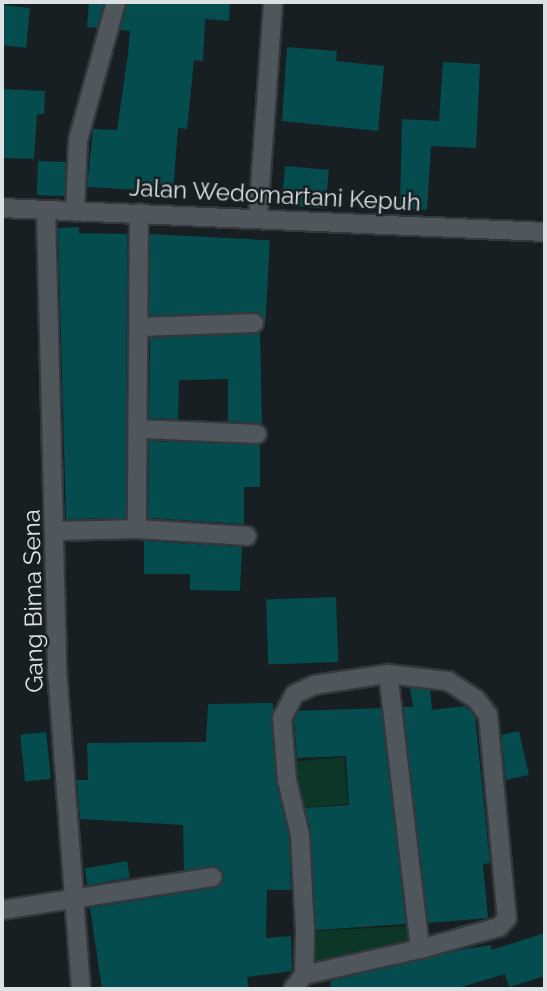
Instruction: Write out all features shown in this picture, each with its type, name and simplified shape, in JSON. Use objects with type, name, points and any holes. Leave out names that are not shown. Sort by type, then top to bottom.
[{"type":"street","points":[[75,212],[78,140],[116,2]]},
{"type":"street","points":[[258,218],[273,2]]},
{"type":"street","name":"Jalan Wedomartani Kepuh","points":[[2,208],[545,232]]},
{"type":"street","name":"Gang Bima Sena","points":[[46,211],[57,531],[57,670],[81,989]]},
{"type":"street","points":[[137,529],[139,213]]},
{"type":"street","points":[[140,327],[254,323]]},
{"type":"street","points":[[138,429],[257,434]]},
{"type":"street","points":[[57,531],[137,529],[247,536]]},
{"type":"street","points":[[388,674],[420,949]]},
{"type":"street","points":[[293,989],[304,975],[420,949],[499,927],[507,918],[491,726],[484,706],[448,681],[388,674],[314,685],[285,705],[287,780],[300,835],[304,975]]},
{"type":"street","points":[[2,910],[73,903],[212,877]]},
{"type":"green space","points":[[344,757],[348,804],[294,809],[290,762]]},
{"type":"green space","points":[[411,926],[413,947],[312,971],[308,931]]},
{"type":"building","points":[[89,2],[104,2],[97,28],[87,27]]},
{"type":"building","points":[[127,2],[230,2],[229,21],[205,19],[203,61],[194,60],[187,129],[178,128],[173,192],[87,187],[93,129],[117,130],[130,31],[120,30]]},
{"type":"building","points":[[2,5],[30,8],[26,48],[2,45]]},
{"type":"building","points":[[287,47],[337,51],[336,61],[384,66],[378,131],[282,121]]},
{"type":"building","points":[[443,62],[480,64],[476,148],[431,146],[427,210],[400,208],[402,119],[439,121]]},
{"type":"building","points":[[2,89],[45,91],[44,114],[37,114],[34,159],[2,158]]},
{"type":"building","points":[[38,161],[66,162],[65,196],[37,195]]},
{"type":"building","points":[[285,166],[329,170],[325,209],[282,205]]},
{"type":"building","points":[[79,227],[79,233],[127,234],[126,518],[66,519],[58,228]]},
{"type":"building","points":[[150,234],[270,240],[266,321],[146,315]]},
{"type":"building","points":[[260,332],[262,424],[228,421],[228,379],[179,380],[178,419],[149,418],[150,338]]},
{"type":"building","points":[[149,441],[260,445],[260,487],[244,487],[244,524],[148,518]]},
{"type":"building","points":[[144,541],[242,547],[240,591],[190,590],[190,574],[144,574]]},
{"type":"building","points":[[336,597],[338,662],[268,664],[266,599]]},
{"type":"building","points":[[410,688],[430,690],[432,710],[465,706],[475,716],[490,863],[483,864],[488,918],[428,923],[403,707],[413,707]]},
{"type":"building","points":[[273,703],[276,781],[289,837],[291,890],[267,890],[266,938],[291,936],[292,971],[247,977],[249,989],[102,989],[90,908],[214,888],[223,876],[215,866],[184,870],[183,825],[80,819],[77,780],[88,780],[87,743],[206,742],[208,704]]},
{"type":"building","points":[[381,708],[406,924],[316,930],[305,808],[349,805],[346,756],[297,758],[294,720],[299,711]]},
{"type":"building","points":[[519,731],[529,775],[506,780],[501,735]]},
{"type":"building","points":[[46,732],[51,779],[25,781],[20,735]]},
{"type":"building","points":[[127,861],[130,878],[88,885],[85,868]]},
{"type":"building","points":[[545,933],[545,976],[509,987],[505,974],[455,989],[331,989],[330,981],[459,950],[491,945],[491,950]]}]
